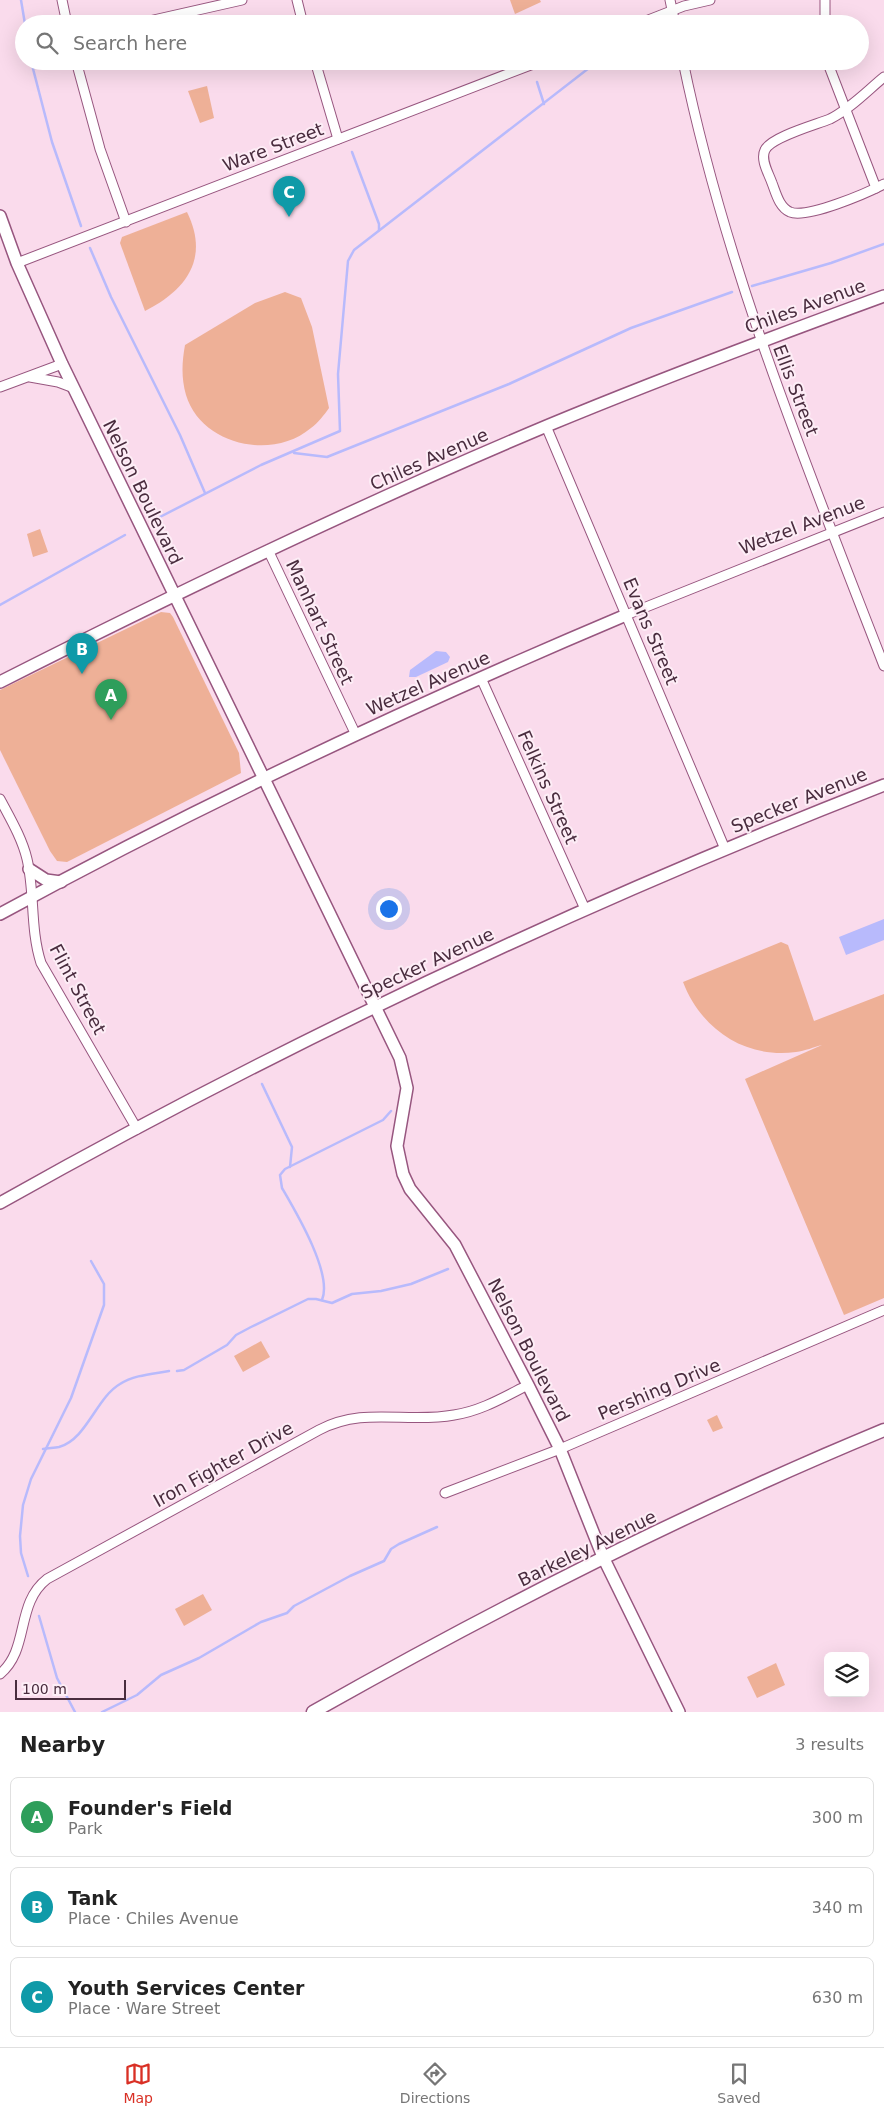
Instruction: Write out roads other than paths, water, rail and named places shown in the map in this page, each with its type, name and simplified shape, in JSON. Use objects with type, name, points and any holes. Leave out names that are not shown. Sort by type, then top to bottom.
[{"type":"main road","name":"Barkeley Avenue","points":[[313,1712],[375,1677],[604,1557],[884,1430]]},
{"type":"street","points":[[62,0],[65,15]]},
{"type":"street","points":[[176,15],[242,0]]},
{"type":"street","points":[[297,0],[301,15]]},
{"type":"street","points":[[670,0],[673,15]]},
{"type":"street","points":[[660,15],[710,0]]},
{"type":"street","points":[[825,0],[825,15]]},
{"type":"street","points":[[78,70],[100,149],[126,222]]},
{"type":"street","points":[[317,70],[338,139]]},
{"type":"street","name":"Ware Street","points":[[17,263],[518,70]]},
{"type":"street","name":"Ellis Street","points":[[685,70],[713,191],[760,341],[884,666]]},
{"type":"street","points":[[830,70],[845,109],[880,186],[800,214],[789,212],[781,205],[763,160],[765,150],[774,142],[831,118],[845,109],[884,76]]},
{"type":"street","name":"Nelson Boulevard","points":[[0,216],[17,263],[62,364],[400,1058],[406,1080],[406,1104],[397,1146],[403,1174],[410,1189],[455,1245],[528,1385],[560,1449],[604,1557],[679,1712]]},
{"type":"street","name":"Chiles Avenue","points":[[0,682],[173,594],[546,426],[760,341],[884,296]]},
{"type":"street","points":[[0,387],[62,364]]},
{"type":"street","points":[[30,377],[58,382],[74,388]]},
{"type":"street","name":"Evans Street","points":[[546,426],[725,849]]},
{"type":"street","name":"Wetzel Avenue","points":[[0,914],[263,779],[356,735],[626,616],[884,512]]},
{"type":"street","name":"Manhart Street","points":[[268,550],[356,735]]},
{"type":"street","name":"Felkins Street","points":[[482,678],[585,909]]},
{"type":"street","name":"Specker Avenue","points":[[0,1203],[137,1129],[374,1008],[585,909],[725,849],[884,785]]},
{"type":"street","name":"Flint Street","points":[[0,799],[24,848],[29,870],[35,938],[41,963],[137,1129]]},
{"type":"street","points":[[29,870],[46,880],[61,882]]},
{"type":"street","name":"Pershing Drive","points":[[444,1493],[560,1449],[884,1310]]},
{"type":"street","name":"Iron Fighter Drive","points":[[0,1674],[15,1655],[31,1596],[47,1579],[319,1430],[340,1421],[363,1416],[454,1415],[483,1407],[528,1385]]},
{"type":"water","points":[[436,651],[446,652],[450,657],[448,662],[416,677],[409,677],[410,670]]},
{"type":"water","points":[[884,919],[884,940],[846,955],[839,937]]},
{"type":"waterway","points":[[21,0],[24,15]]},
{"type":"waterway","points":[[33,70],[52,142],[81,226]]},
{"type":"waterway","points":[[158,518],[261,465],[340,431],[338,374],[348,261],[354,250],[586,70]]},
{"type":"waterway","points":[[537,82],[544,104]]},
{"type":"waterway","points":[[352,152],[379,224],[379,230]]},
{"type":"waterway","points":[[752,286],[831,263],[884,244]]},
{"type":"waterway","points":[[90,248],[111,297],[180,435],[205,493]]},
{"type":"waterway","points":[[294,453],[327,457],[509,384],[631,328],[732,292]]},
{"type":"waterway","points":[[0,605],[125,535]]},
{"type":"waterway","points":[[262,1084],[292,1147],[290,1167]]},
{"type":"waterway","points":[[322,1300],[324,1289],[318,1259],[304,1227],[282,1188],[280,1175],[285,1169],[383,1120],[391,1111]]},
{"type":"waterway","points":[[28,1576],[21,1553],[20,1536],[23,1505],[31,1479],[71,1398],[104,1305],[104,1284],[91,1261]]},
{"type":"waterway","points":[[177,1371],[184,1370],[227,1345],[236,1335],[308,1299],[332,1303],[352,1294],[381,1291],[411,1284],[448,1269]]},
{"type":"waterway","points":[[43,1449],[59,1447],[69,1443],[77,1436],[104,1399],[120,1384],[137,1377],[169,1371]]},
{"type":"waterway","points":[[102,1712],[137,1695],[161,1675],[199,1658],[261,1622],[287,1613],[294,1606],[350,1576],[384,1561],[391,1549],[437,1527]]},
{"type":"waterway","points":[[39,1616],[57,1678],[75,1712]]},
{"type":"place","name":"Youth Services Center","points":[[289,217]]},
{"type":"place","name":"Tank","points":[[82,674]]},
{"type":"place","name":"Founder's Field","points":[[111,720]]}]
